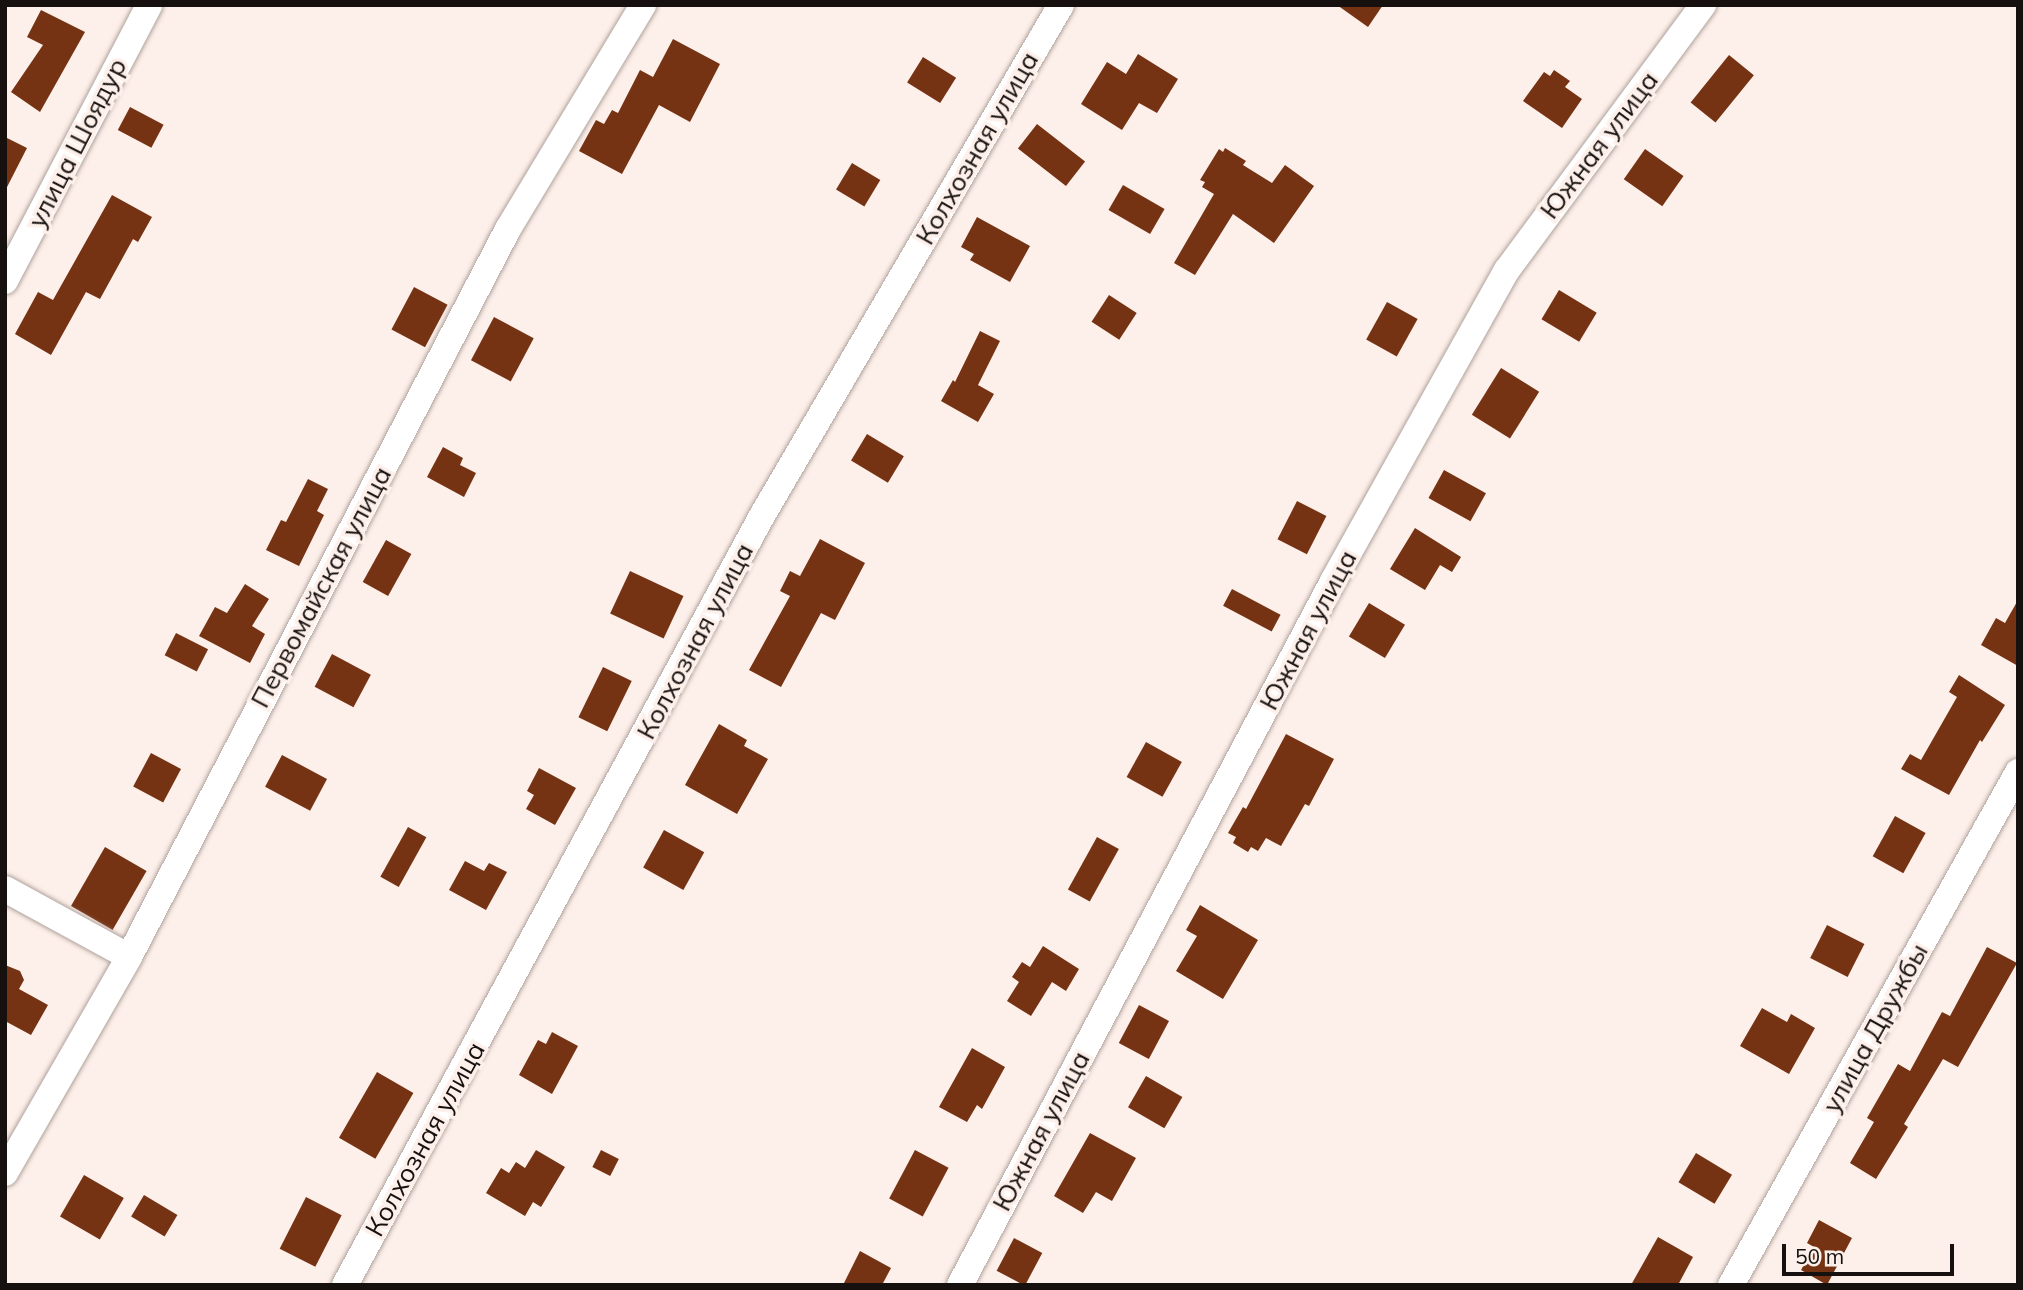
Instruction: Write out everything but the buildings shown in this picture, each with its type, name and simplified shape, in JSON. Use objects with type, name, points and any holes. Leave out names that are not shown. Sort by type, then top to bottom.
[{"type":"street","name":"улица Шоядур","points":[[5,281],[149,5]]},
{"type":"street","name":"Первомайская улица","points":[[5,1173],[129,957],[508,229],[643,5]]},
{"type":"street","name":"Колхозная улица","points":[[345,1285],[763,514],[1061,5]]},
{"type":"street","name":"Южная улица","points":[[960,1285],[1333,581],[1507,271],[1703,5]]},
{"type":"street","name":"улица Дружбы","points":[[1731,1285],[2018,772]]},
{"type":"street","points":[[5,889],[129,957]]}]
